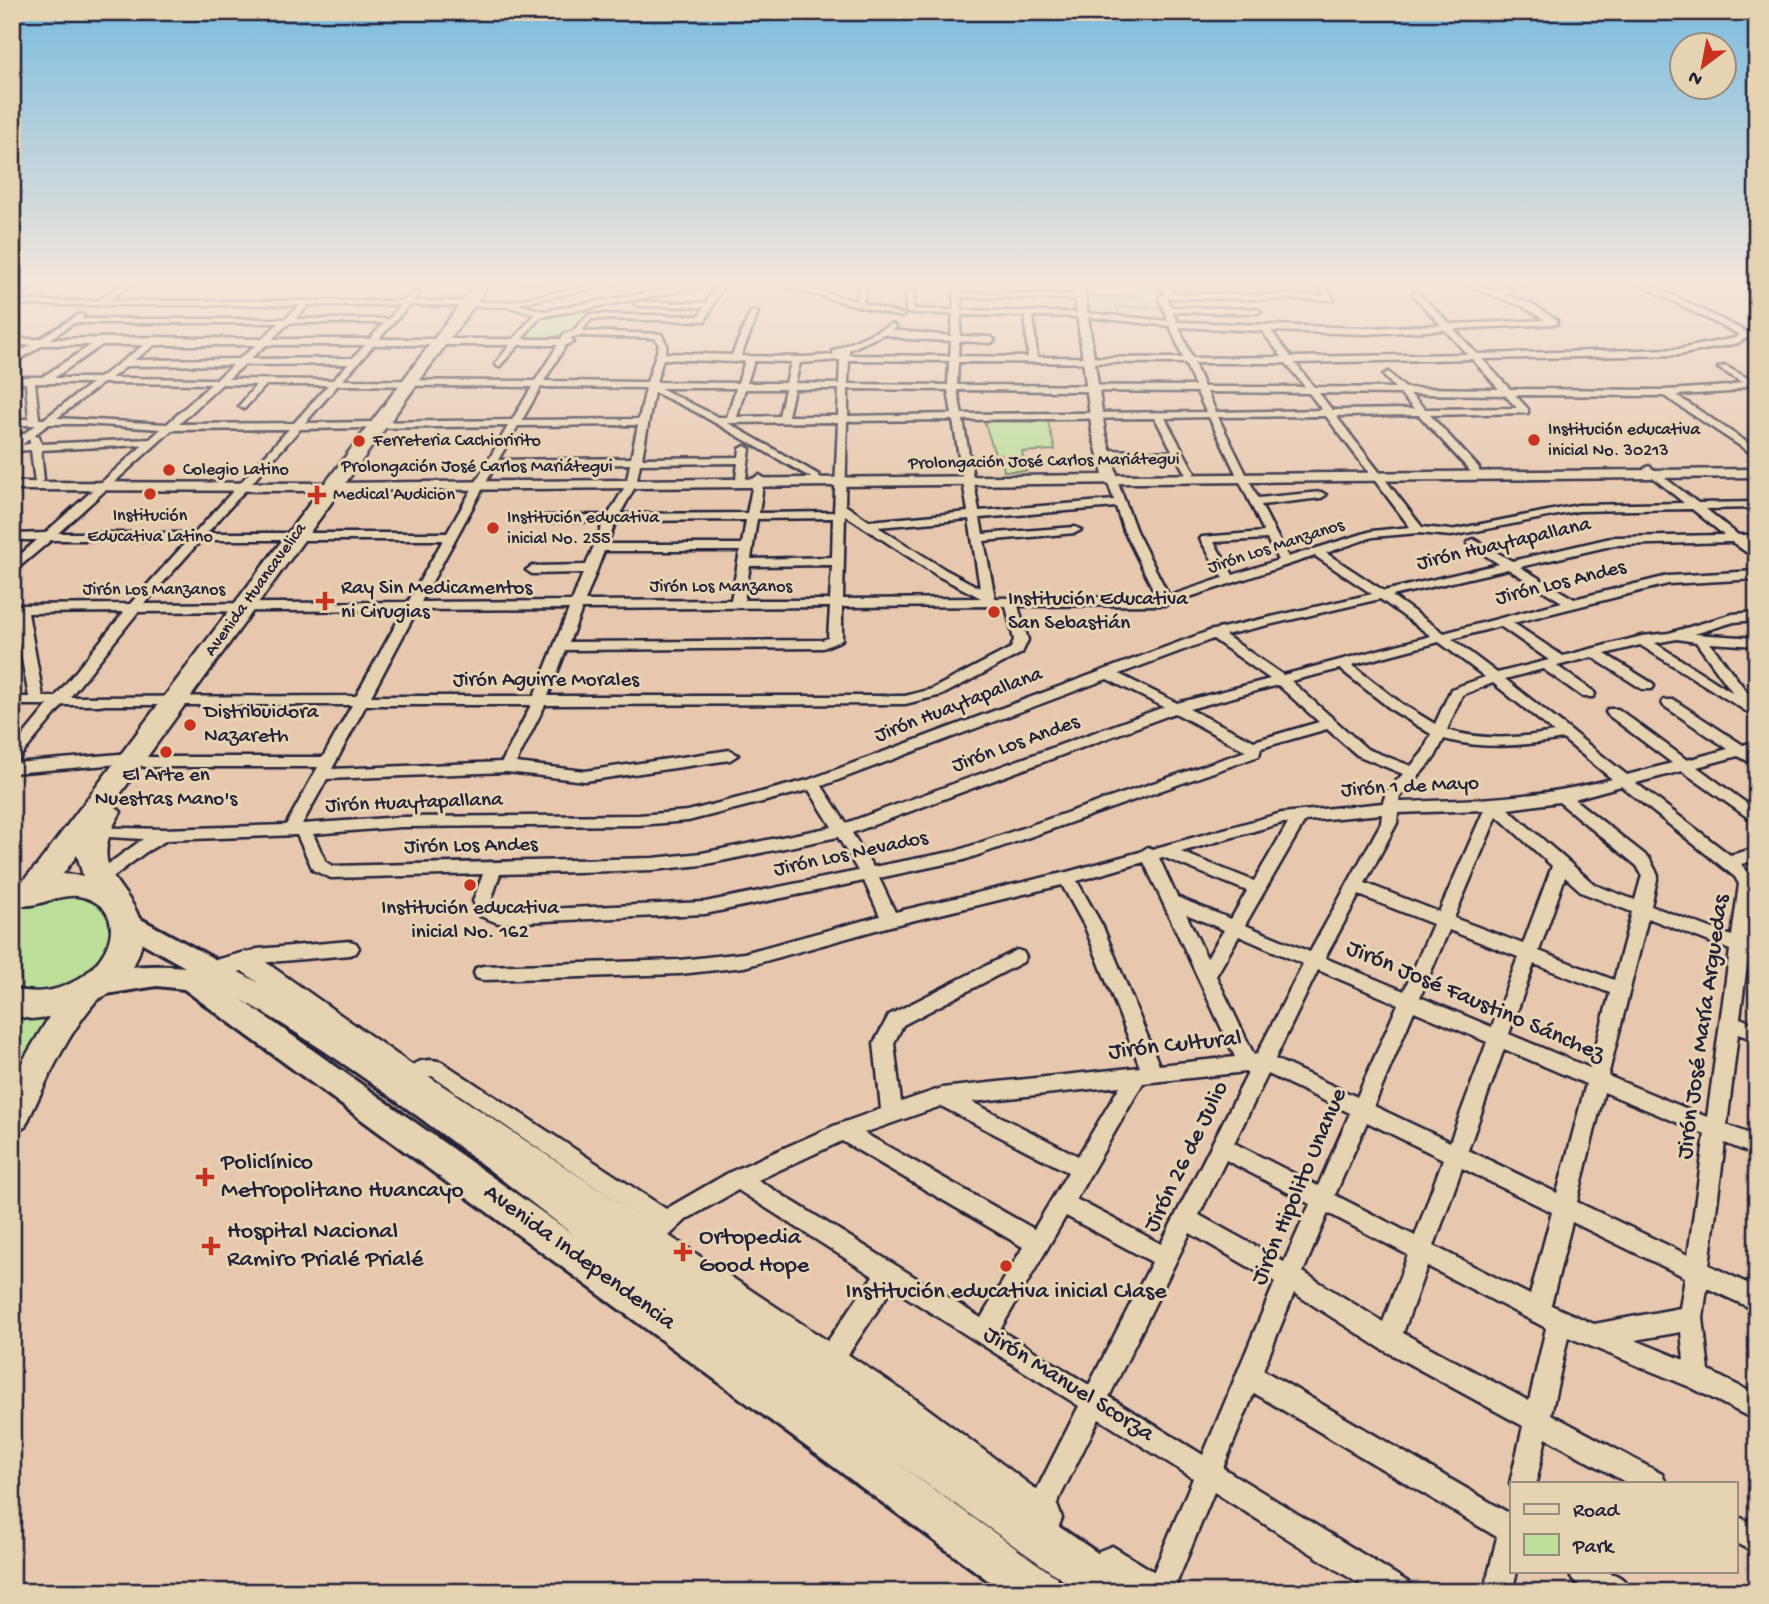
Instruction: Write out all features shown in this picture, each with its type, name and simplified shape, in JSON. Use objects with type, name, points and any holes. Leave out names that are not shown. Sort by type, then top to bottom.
[{"type":"highway","name":"Avenida Huancavelica","points":[[18,901],[43,880],[88,831],[384,424],[436,357]]},
{"type":"highway","name":"Avenida Huancavelica","points":[[88,831],[92,869],[111,899],[123,956],[117,968],[92,989]]},
{"type":"highway","points":[[18,901],[52,885],[72,883],[111,899]]},
{"type":"highway","points":[[12,1001],[41,1006],[92,989]]},
{"type":"highway","points":[[12,1116],[44,1052],[92,989]]},
{"type":"main road","name":"Avenida Independencia","points":[[111,899],[229,965],[286,1011],[822,1372],[1034,1522],[1118,1592]]},
{"type":"main road","name":"Avenida Independencia","points":[[92,989],[157,975],[191,979],[639,1250],[795,1413],[1041,1592]]},
{"type":"street","points":[[44,380],[78,357]]},
{"type":"street","points":[[12,447],[34,426],[46,422],[133,357]]},
{"type":"street","points":[[12,569],[247,357]]},
{"type":"street","points":[[12,759],[134,608],[360,357]]},
{"type":"street","points":[[499,364],[505,357]]},
{"type":"street","points":[[297,830],[326,768],[480,483],[556,357]]},
{"type":"street","points":[[506,767],[539,702],[613,516],[632,482],[651,386],[660,357]]},
{"type":"street","points":[[674,357],[699,371],[742,385],[1666,393],[1730,389],[1750,382],[1704,357]]},
{"type":"street","points":[[12,380],[651,386],[735,359],[796,360],[829,357]]},
{"type":"street","points":[[561,646],[823,644],[835,640],[834,604],[845,357]]},
{"type":"street","points":[[888,357],[1091,361],[1478,357]]},
{"type":"street","points":[[1091,357],[1098,418],[1111,477],[1130,531],[1170,600]]},
{"type":"street","points":[[1186,357],[1285,562]]},
{"type":"street","points":[[1287,357],[1373,475],[1418,530],[1451,533],[1578,508],[1757,505]]},
{"type":"street","points":[[715,420],[1160,418],[1525,411],[1473,357]]},
{"type":"street","points":[[900,386],[901,358]]},
{"type":"street","points":[[731,419],[750,359]]},
{"type":"street","points":[[956,359],[952,387],[988,600]]},
{"type":"street","points":[[783,419],[796,360]]},
{"type":"street","points":[[124,363],[356,361]]},
{"type":"street","points":[[1388,375],[1475,470]]},
{"type":"street","points":[[30,380],[40,481]]},
{"type":"street","points":[[244,406],[263,382]]},
{"type":"street","points":[[651,386],[816,477]]},
{"type":"street","points":[[1666,393],[1757,454]]},
{"type":"street","points":[[1160,418],[1190,473]]},
{"type":"street","points":[[12,422],[34,426]]},
{"type":"street","points":[[46,422],[169,427],[644,422]]},
{"type":"street","points":[[741,478],[746,440]]},
{"type":"street","points":[[12,447],[152,442]]},
{"type":"street","points":[[1105,453],[1180,454]]},
{"type":"street","points":[[491,463],[744,460]]},
{"type":"street","name":"Prolongación José Carlos Mariátegui","points":[[1373,475],[1475,470],[1653,472]]},
{"type":"street","name":"Prolongación José Carlos Mariátegui","points":[[106,484],[632,482],[1757,471]]},
{"type":"street","points":[[1653,472],[1757,556]]},
{"type":"street","name":"Prolongación José Carlos Mariátegui","points":[[1111,477],[1190,473],[1243,476]]},
{"type":"street","name":"Prolongación José Carlos Mariátegui","points":[[632,482],[741,478],[758,481],[816,477],[841,480]]},
{"type":"street","points":[[12,480],[106,484]]},
{"type":"street","points":[[737,604],[758,481]]},
{"type":"street","points":[[12,486],[106,484]]},
{"type":"street","points":[[1255,502],[1321,495]]},
{"type":"street","points":[[869,524],[974,513],[1120,503]]},
{"type":"street","points":[[535,519],[839,511],[869,524],[988,600]]},
{"type":"street","points":[[978,538],[1075,530]]},
{"type":"street","name":"Jirón Los Manzanos","points":[[17,609],[1170,600],[1372,534],[1418,530]]},
{"type":"street","points":[[1231,581],[1206,539],[1271,535]]},
{"type":"street","points":[[12,537],[452,536]]},
{"type":"street","name":"Jirón Huaytapallana","points":[[88,831],[164,835],[297,830],[401,822],[639,820],[728,808],[813,784],[1214,634],[1632,539],[1757,538]]},
{"type":"street","points":[[1473,543],[1572,603]]},
{"type":"street","points":[[600,547],[747,548]]},
{"type":"street","name":"Jirón José María Arguedas","points":[[1317,552],[1384,594],[1498,677],[1623,782],[1741,873],[1748,884],[1748,949],[1729,1022],[1691,1318],[1698,1378]]},
{"type":"street","points":[[744,563],[836,561]]},
{"type":"street","points":[[532,570],[591,569]]},
{"type":"street","name":"Jirón Los Andes","points":[[297,830],[319,866],[331,872],[653,864],[702,859],[844,830],[1178,707],[1280,679],[1668,580],[1757,575]]},
{"type":"street","name":"Jirón Aguirre Morales","points":[[12,701],[905,700],[937,692],[1017,650],[1021,640],[1011,602]]},
{"type":"street","points":[[17,609],[37,701]]},
{"type":"street","points":[[1670,637],[1733,618],[1757,616]]},
{"type":"street","points":[[1501,621],[1562,662]]},
{"type":"street","points":[[1214,634],[1280,679],[1362,752],[1414,773]]},
{"type":"street","points":[[1498,677],[1642,640],[1670,637],[1757,642]]},
{"type":"street","points":[[1642,640],[1755,713]]},
{"type":"street","points":[[1703,642],[1755,713]]},
{"type":"street","points":[[1595,653],[1647,686]]},
{"type":"street","points":[[1341,663],[1409,717],[1439,733],[1485,745],[1521,744],[1568,734]]},
{"type":"street","points":[[1546,665],[1588,694]]},
{"type":"street","points":[[1106,673],[1178,707],[1254,748]]},
{"type":"street","name":"Jirón 26 de Julio","points":[[1034,1522],[1221,1147],[1256,1064],[1389,823],[1392,796],[1430,754],[1457,692],[1498,677]]},
{"type":"street","points":[[1669,703],[1752,753]]},
{"type":"street","points":[[1613,712],[1757,819]]},
{"type":"street","name":"Jirón Los Nevados","points":[[494,868],[482,901],[486,912],[498,917],[705,908],[958,856],[1252,755],[1254,748],[1330,723]]},
{"type":"street","name":"Jirón 1 de Mayo","points":[[483,973],[680,967],[744,960],[890,920],[1067,878],[1282,818],[1389,808],[1494,805],[1562,796],[1752,753]]},
{"type":"street","points":[[12,768],[138,760],[326,768],[506,767],[585,776],[618,774],[730,755]]},
{"type":"street","points":[[813,784],[869,874],[890,920]]},
{"type":"street","points":[[1523,1482],[1537,1420],[1565,1208],[1650,875],[1649,868],[1562,796]]},
{"type":"street","points":[[1494,805],[1589,889],[1748,949]]},
{"type":"street","name":"Jirón Hipolito Unanue","points":[[1159,1592],[1289,1277],[1494,805]]},
{"type":"street","points":[[1207,975],[1300,816]]},
{"type":"street","points":[[111,899],[140,848],[164,835]]},
{"type":"street","points":[[1155,852],[1258,889]]},
{"type":"street","points":[[1155,852],[1207,975],[1256,1064]]},
{"type":"street","points":[[1727,862],[1757,855]]},
{"type":"street","points":[[1389,1339],[1561,864]]},
{"type":"street","points":[[985,1333],[1082,1170],[1145,1076],[1094,927],[1067,878]]},
{"type":"street","points":[[1354,886],[1620,990]]},
{"type":"street","name":"Jirón José Faustino Sánchez","points":[[1174,902],[1757,1147]]},
{"type":"street","points":[[229,965],[257,956],[349,948]]},
{"type":"street","points":[[892,1114],[884,1043],[896,1020],[1017,957]]},
{"type":"street","name":"Avenida Independencia","points":[[229,965],[410,1079],[639,1250]]},
{"type":"street","points":[[1729,1022],[1757,1032]]},
{"type":"street","name":"Jirón Cultural","points":[[639,1250],[738,1179],[843,1131],[942,1097],[1256,1064],[1362,1110],[1757,1300]]},
{"type":"street","points":[[942,1097],[1082,1170]]},
{"type":"street","points":[[843,1131],[1038,1244]]},
{"type":"street","points":[[1221,1147],[1549,1317],[1698,1378],[1757,1409]]},
{"type":"street","name":"Jirón Manuel Scorza","points":[[738,1179],[1398,1592]]},
{"type":"street","points":[[1062,1203],[1166,1258]]},
{"type":"street","points":[[1186,1219],[1289,1277],[1389,1339],[1651,1482]]},
{"type":"street","points":[[795,1413],[888,1273]]},
{"type":"street","points":[[1594,1336],[1691,1318]]},
{"type":"street","points":[[1249,1376],[1510,1530]]},
{"type":"street","name":"Avenida Independencia","points":[[1034,1522],[1153,1592]]},
{"type":"street","points":[[1738,1530],[1757,1540]]},
{"type":"street","points":[[1498,1592],[1510,1540]]},
{"type":"street","points":[[1584,1572],[1618,1592]]},
{"type":"green space","points":[[984,421],[1048,422],[1055,450],[1022,452],[1026,471],[1004,471],[1001,454],[995,454]]},
{"type":"green space","points":[[73,893],[99,906],[111,920],[112,939],[107,966],[50,998],[21,990],[19,942],[13,927],[13,915],[22,905]]},
{"type":"green space","points":[[50,1017],[12,1104],[13,1018],[33,1020]]},
{"type":"place","name":"Institución educativa inicial No. 30213","points":[[1534,440]]},
{"type":"place","name":"Ferreteria Cachioririto","points":[[359,441]]},
{"type":"place","name":"Colegio Latino","points":[[169,470]]},
{"type":"place","name":"Institución Educativa Latino","points":[[150,494]]},
{"type":"place","name":"Medical Audicion","points":[[317,495]]},
{"type":"place","name":"Institución educativa inicial No. 255","points":[[493,528]]},
{"type":"place","name":"Ray Sin Medicamentos ni Cirugias","points":[[325,601]]},
{"type":"place","name":"Institución Educativa San Sebastián","points":[[994,612]]},
{"type":"place","name":"Distribuidora Nazareth","points":[[190,725]]},
{"type":"place","name":"El Arte en Nuestras Mano's","points":[[166,752]]},
{"type":"place","name":"Institución educativa inicial No. 162","points":[[470,885]]},
{"type":"place","name":"Policlínico Metropolitano Huancayo","points":[[205,1177]]},
{"type":"place","name":"Hospital Nacional Ramiro Prialé Prialé","points":[[211,1246]]},
{"type":"place","name":"Ortopedia Good Hope","points":[[683,1252]]},
{"type":"place","name":"Institución educativa inicial Clase","points":[[1006,1266]]}]
